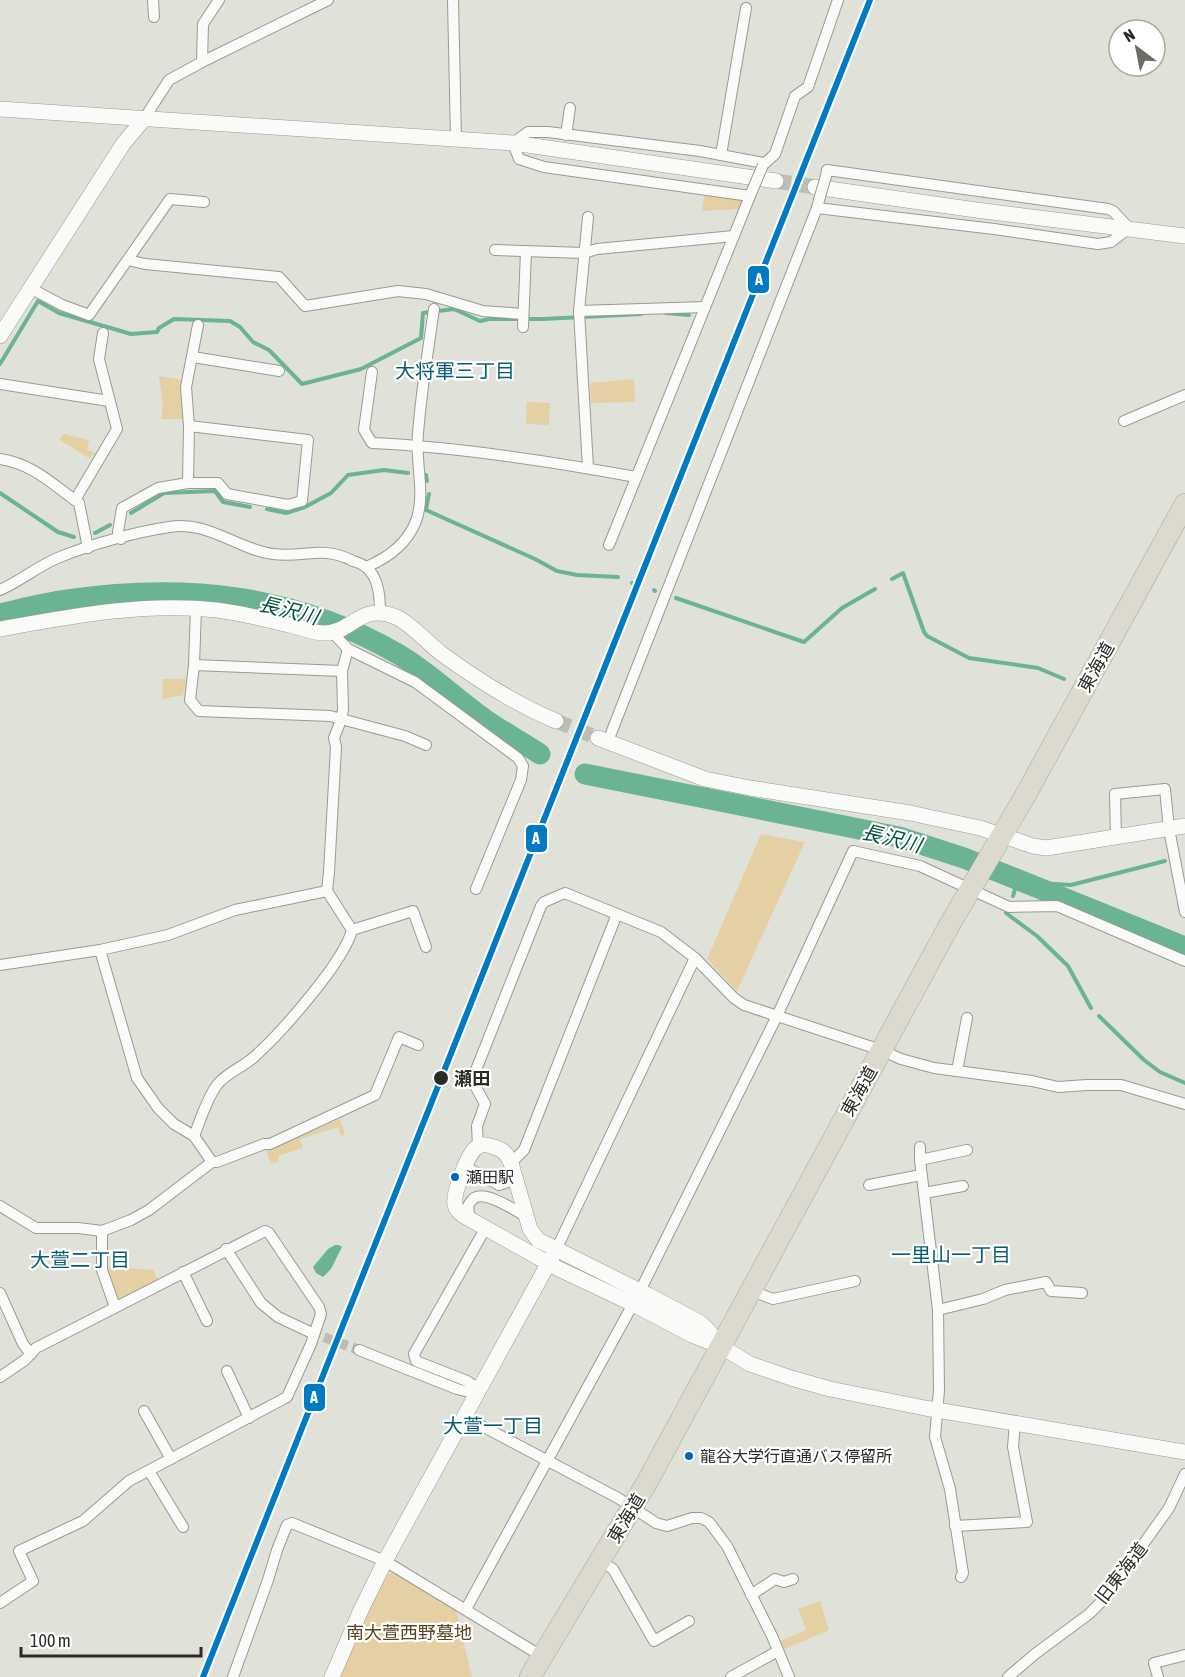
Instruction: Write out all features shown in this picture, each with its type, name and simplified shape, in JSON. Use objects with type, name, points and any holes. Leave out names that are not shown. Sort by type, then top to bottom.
[{"type":"highway","name":"東海道","points":[[530,1677],[632,1508],[722,1347],[881,1050],[1185,504]]},
{"type":"street","points":[[153,0],[154,16]]},
{"type":"street","points":[[202,62],[203,24],[219,0]]},
{"type":"street","points":[[0,336],[123,144],[144,119],[169,80],[328,0]]},
{"type":"street","points":[[453,0],[456,139]]},
{"type":"street","points":[[609,545],[751,193],[764,164],[775,154],[795,96],[808,87],[838,0]]},
{"type":"street","points":[[721,155],[746,8]]},
{"type":"street","points":[[566,135],[570,108]]},
{"type":"street","points":[[0,109],[513,143],[776,181]]},
{"type":"street","points":[[513,143],[528,132],[566,135],[721,155],[764,164]]},
{"type":"street","points":[[513,143],[519,159],[544,167],[751,193]]},
{"type":"street","points":[[819,192],[1185,236]]},
{"type":"street","points":[[819,192],[994,228],[1098,244],[1111,242],[1129,228]]},
{"type":"street","points":[[819,192],[709,485],[603,739],[705,779],[886,808],[972,826],[1046,848],[1185,826]]},
{"type":"street","points":[[30,288],[62,305],[89,315],[170,199],[204,202]]},
{"type":"street","points":[[588,217],[579,312],[588,468]]},
{"type":"street","points":[[495,250],[584,253],[597,249],[734,236]]},
{"type":"street","points":[[523,327],[526,251]]},
{"type":"street","points":[[128,260],[145,264],[279,277],[306,306],[398,291],[426,294],[483,311],[523,314]]},
{"type":"street","points":[[579,312],[705,307]]},
{"type":"street","points":[[366,567],[393,553],[416,522],[420,502],[417,445],[433,315]]},
{"type":"street","points":[[188,483],[189,426],[186,387],[198,326]]},
{"type":"street","points":[[75,500],[117,429],[99,359],[103,333]]},
{"type":"street","points":[[193,357],[279,371]]},
{"type":"street","points":[[372,372],[364,430],[372,443],[417,445],[588,468],[636,477]]},
{"type":"street","points":[[0,384],[109,400]]},
{"type":"street","points":[[1124,421],[1185,394]]},
{"type":"street","points":[[121,539],[118,532],[122,508],[158,488],[188,483],[218,483],[227,494],[288,505],[302,501],[308,440],[189,426]]},
{"type":"street","points":[[0,459],[17,461],[29,467],[79,502],[88,548]]},
{"type":"street","points":[[0,590],[58,557],[161,528],[188,525],[205,528],[242,546],[273,554],[330,552],[340,554],[366,567],[380,593],[380,613]]},
{"type":"street","points":[[0,629],[147,607],[196,609],[259,617],[316,632],[332,632],[362,616],[380,613],[399,618],[442,654],[507,698],[556,721]]},
{"type":"street","points":[[196,609],[190,700],[199,711],[330,716],[405,736],[426,746]]},
{"type":"street","points":[[332,632],[348,649],[415,682],[518,758],[523,766],[521,780],[476,889]]},
{"type":"street","points":[[348,649],[342,670],[343,709],[334,738],[336,747],[334,794],[327,891],[352,930]]},
{"type":"street","points":[[194,665],[342,670]]},
{"type":"street","points":[[1116,837],[1115,794],[1165,789],[1169,829],[1185,912]]},
{"type":"street","points":[[466,1609],[637,1297],[777,1016],[853,851],[974,881],[1009,907],[1057,906],[1185,961]]},
{"type":"street","points":[[0,965],[100,951],[168,934],[235,910],[327,891]]},
{"type":"street","points":[[478,1146],[477,1126],[485,1104],[472,1080],[541,906],[551,898],[565,892],[661,932],[695,958],[734,998],[744,1005],[881,1050],[901,1059],[934,1068],[1032,1081],[1058,1087],[1121,1085],[1185,1104]]},
{"type":"street","points":[[352,930],[413,911],[426,947]]},
{"type":"street","points":[[511,1163],[524,1149],[617,914]]},
{"type":"street","points":[[194,1136],[217,1085],[228,1074],[254,1057],[296,1013],[343,953],[352,930]]},
{"type":"street","points":[[100,951],[137,1078],[163,1114],[194,1136],[212,1162]]},
{"type":"street","points":[[332,1677],[385,1561],[552,1256],[695,958]]},
{"type":"street","points":[[957,1071],[967,1018]]},
{"type":"street","points":[[0,1206],[36,1228],[78,1228],[102,1231],[131,1220],[149,1210],[212,1162],[270,1144],[375,1095],[399,1037],[418,1045]]},
{"type":"street","points":[[552,1256],[533,1235],[511,1163],[502,1150],[487,1144],[478,1146],[470,1155],[455,1192],[455,1206],[458,1211],[479,1225],[552,1256],[637,1297],[692,1335],[722,1347],[750,1364],[806,1383],[937,1410],[1185,1452]]},
{"type":"street","points":[[920,1147],[921,1175],[938,1310],[939,1390],[935,1437],[950,1489],[963,1573],[961,1577]]},
{"type":"street","points":[[920,1160],[968,1150]]},
{"type":"street","points":[[466,1167],[499,1185],[516,1179]]},
{"type":"street","points":[[869,1185],[921,1175]]},
{"type":"street","points":[[924,1193],[963,1186]]},
{"type":"street","points":[[479,1225],[469,1214],[468,1206],[474,1198],[482,1195],[527,1217]]},
{"type":"street","points":[[477,1394],[473,1385],[467,1381],[417,1361],[414,1354],[479,1225]]},
{"type":"street","points":[[102,1231],[102,1270],[115,1307]]},
{"type":"street","points":[[0,1377],[25,1360],[36,1348],[261,1232],[269,1233],[319,1307],[321,1314],[311,1344],[287,1397],[129,1481],[83,1521],[19,1551],[33,1581],[0,1603]]},
{"type":"street","points":[[226,1249],[261,1303],[278,1317],[310,1332]]},
{"type":"street","points":[[183,1272],[207,1322]]},
{"type":"street","points":[[752,1291],[773,1299],[855,1281]]},
{"type":"street","points":[[938,1310],[984,1299],[1005,1290],[1046,1282],[1051,1291],[1082,1293]]},
{"type":"street","points":[[0,1293],[22,1344],[31,1354]]},
{"type":"street","points":[[359,1350],[457,1389],[477,1394]]},
{"type":"street","points":[[227,1371],[249,1418]]},
{"type":"street","points":[[144,1411],[171,1459]]},
{"type":"street","points":[[465,1417],[618,1498],[656,1523],[667,1526],[692,1518],[701,1518],[709,1522],[727,1546],[789,1677]]},
{"type":"street","points":[[955,1526],[1027,1522],[1013,1447],[1015,1423]]},
{"type":"street","points":[[149,1471],[183,1527]]},
{"type":"street","name":"旧東海道","points":[[1010,1676],[1089,1614],[1104,1599],[1169,1508],[1185,1474]]},
{"type":"street","points":[[232,1677],[277,1550],[287,1525],[292,1523],[385,1561],[543,1657]]},
{"type":"street","points":[[600,1562],[612,1569],[654,1641],[689,1622]]},
{"type":"street","points":[[751,1595],[776,1579],[784,1582],[793,1579]]},
{"type":"street","points":[[731,1677],[778,1651]]},
{"type":"street","points":[[1158,1677],[1154,1663],[1185,1655]]},
{"type":"green space","points":[[705,190],[744,197],[741,209],[702,211]]},
{"type":"green space","points":[[159,376],[183,380],[183,419],[161,419],[163,406]]},
{"type":"green space","points":[[634,379],[635,402],[591,403],[590,383]]},
{"type":"green space","points":[[527,402],[550,403],[549,425],[526,424]]},
{"type":"green space","points":[[64,434],[89,440],[87,449],[96,454],[94,456],[92,454],[90,459],[59,439]]},
{"type":"green space","points":[[163,679],[186,679],[183,695],[162,699]]},
{"type":"green space","points":[[761,834],[805,842],[737,991],[707,959]]},
{"type":"green space","points":[[340,1119],[345,1134],[341,1136],[338,1127],[300,1139],[303,1148],[278,1156],[279,1162],[271,1164],[266,1151]]},
{"type":"green space","points":[[108,1267],[153,1270],[159,1281],[119,1300],[113,1294]]},
{"type":"green space","name":"南大萱西野墓地","points":[[394,1573],[456,1609],[472,1677],[340,1677],[367,1613],[388,1574]]},
{"type":"green space","points":[[820,1601],[829,1630],[783,1650],[781,1641],[806,1630],[798,1609]]},
{"type":"shaded area","points":[[335,1245],[342,1247],[331,1269],[323,1277],[316,1273],[313,1267],[328,1249]]},
{"type":"waterway","points":[[0,364],[38,301],[59,313],[131,334],[157,332],[159,328],[174,319],[230,321],[240,327],[253,342],[269,350],[302,384],[361,369],[421,338],[423,313],[454,309],[480,321],[641,314]]},
{"type":"waterway","points":[[666,313],[689,315]]},
{"type":"waterway","points":[[267,509],[286,513],[305,507],[331,493],[348,475],[384,470],[408,473]]},
{"type":"waterway","points":[[426,475],[427,481]]},
{"type":"waterway","points":[[131,513],[164,493],[215,491],[223,502],[250,507]]},
{"type":"waterway","points":[[0,493],[58,532],[74,537]]},
{"type":"waterway","points":[[429,494],[426,510],[557,571],[577,575],[618,577]]},
{"type":"waterway","points":[[95,533],[110,525]]},
{"type":"waterway","points":[[892,579],[903,573],[927,636],[969,658],[1038,668],[1064,679]]},
{"type":"waterway","points":[[676,598],[804,642],[842,608],[875,589]]},
{"type":"waterway","name":"長沢川","points":[[0,614],[67,600],[154,593],[238,598],[279,606],[319,618],[359,634],[398,654],[421,669],[486,720],[540,754]]},
{"type":"waterway","name":"長沢川","points":[[585,774],[899,837],[964,858],[1185,947]]},
{"type":"waterway","points":[[1022,882],[1071,885],[1165,861]]},
{"type":"waterway","points":[[1013,896],[1018,880]]},
{"type":"waterway","points":[[1006,913],[1037,936],[1068,966],[1091,1008]]},
{"type":"waterway","points":[[1099,1016],[1144,1060],[1160,1072],[1185,1083]]},
{"type":"tunnel","points":[[776,181],[815,187]]},
{"type":"tunnel","points":[[556,721],[598,738]]},
{"type":"tunnel","points":[[310,1332],[359,1350]]},
{"type":"transit line","name":"A","points":[[203,1677],[870,0]]},
{"type":"place","name":"瀬田","points":[[441,1078]]},
{"type":"place","name":"瀬田駅","points":[[455,1177]]},
{"type":"place","name":"龍谷大学行直通バス停留所","points":[[689,1456]]},
{"type":"district","name":"大将軍三丁目","points":[[455,370]]},
{"type":"district","name":"一里山一丁目","points":[[951,1254]]},
{"type":"district","name":"大萱二丁目","points":[[80,1259]]},
{"type":"district","name":"大萱一丁目","points":[[493,1425]]}]
